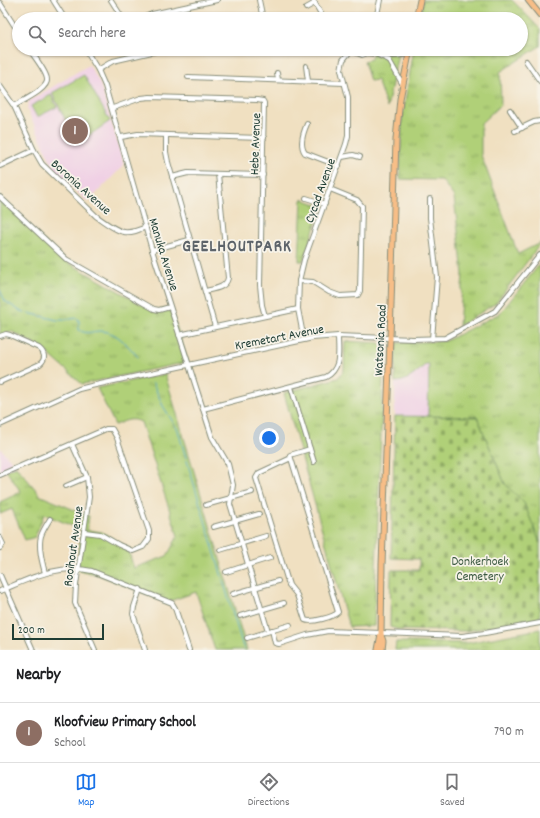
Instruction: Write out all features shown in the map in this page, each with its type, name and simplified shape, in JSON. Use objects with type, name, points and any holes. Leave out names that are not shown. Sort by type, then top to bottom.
[{"type":"main road","points":[[417,12],[420,0]]},
{"type":"main road","points":[[528,0],[540,15]]},
{"type":"main road","name":"Watsonia Road","points":[[378,650],[381,634],[396,139],[397,120],[409,56]]},
{"type":"main road","name":"Watsonia Road","points":[[381,634],[383,641],[382,650]]},
{"type":"street","points":[[53,0],[61,12]]},
{"type":"street","points":[[111,0],[119,12]]},
{"type":"street","points":[[161,12],[217,0]]},
{"type":"street","points":[[259,0],[262,12]]},
{"type":"street","points":[[377,12],[380,0]]},
{"type":"street","points":[[306,8],[314,1],[320,12]]},
{"type":"street","points":[[1,6],[12,22]]},
{"type":"street","points":[[14,106],[45,88],[47,77],[34,56]]},
{"type":"street","name":"Manuka Avenue","points":[[89,56],[98,70],[113,108],[152,250],[212,437],[228,464],[233,485],[230,504],[261,610],[275,643],[278,644],[307,635],[328,631],[381,634]]},
{"type":"street","points":[[98,70],[113,61],[131,56]]},
{"type":"street","name":"Cycad Avenue","points":[[304,340],[298,309],[299,281],[304,260],[342,158],[348,136],[348,97],[344,83],[342,65],[346,56]]},
{"type":"street","points":[[380,56],[389,60],[403,85]]},
{"type":"street","points":[[389,60],[394,56]]},
{"type":"street","points":[[526,61],[540,81]]},
{"type":"street","points":[[306,66],[308,81]]},
{"type":"street","points":[[277,73],[278,80]]},
{"type":"street","points":[[188,77],[344,83]]},
{"type":"street","name":"Boronia Avenue","points":[[0,86],[14,106],[34,150],[47,170],[104,222],[124,232],[132,232],[146,227]]},
{"type":"street","name":"Hebe Avenue","points":[[113,108],[145,97],[263,101],[265,106],[260,296],[265,316]]},
{"type":"street","points":[[510,110],[522,128]]},
{"type":"street","points":[[515,131],[534,122],[540,121]]},
{"type":"street","points":[[307,124],[303,135],[303,150],[305,153],[339,166]]},
{"type":"street","points":[[121,137],[138,134],[264,138]]},
{"type":"street","points":[[166,135],[166,157],[215,327]]},
{"type":"street","points":[[0,166],[34,150]]},
{"type":"street","points":[[342,158],[353,155],[360,157]]},
{"type":"street","points":[[172,177],[188,173],[263,175]]},
{"type":"street","points":[[205,291],[224,285],[228,278],[218,174]]},
{"type":"street","points":[[299,281],[313,282],[329,292],[340,296],[358,295],[360,290],[362,206],[357,200],[330,189]]},
{"type":"street","points":[[0,198],[75,265],[154,310],[170,307]]},
{"type":"street","points":[[306,198],[325,204]]},
{"type":"street","points":[[430,199],[430,224],[437,277],[432,339]]},
{"type":"street","points":[[152,250],[189,240]]},
{"type":"street","name":"Kremetart Avenue","points":[[0,425],[79,389],[304,340],[325,336],[432,339],[445,338],[495,310],[540,255]]},
{"type":"street","points":[[179,335],[298,309]]},
{"type":"street","points":[[0,336],[6,334],[10,335],[39,348],[45,357],[40,364],[0,382]]},
{"type":"street","points":[[203,409],[326,377],[334,370],[337,364],[338,336]]},
{"type":"street","points":[[291,387],[314,462]]},
{"type":"street","points":[[0,475],[110,428],[115,431],[149,533],[149,539],[143,547],[133,551],[118,545],[100,534],[85,532]]},
{"type":"street","name":"Rooihout Avenue","points":[[72,444],[87,477],[89,497],[75,603],[95,650]]},
{"type":"street","points":[[291,458],[338,610],[338,614],[310,622],[305,620],[297,595],[288,585],[256,478],[259,473],[291,458],[290,455],[310,449]]},
{"type":"street","points":[[66,486],[87,477]]},
{"type":"street","points":[[206,505],[252,492]]},
{"type":"street","points":[[213,527],[258,514]]},
{"type":"street","points":[[45,573],[40,540],[50,518]]},
{"type":"street","points":[[220,550],[266,536]]},
{"type":"street","points":[[0,538],[3,544],[0,548]]},
{"type":"street","points":[[226,572],[270,558]]},
{"type":"street","points":[[0,591],[45,573],[79,568],[92,571],[172,603],[189,650]]},
{"type":"street","points":[[0,575],[33,650]]},
{"type":"street","points":[[233,594],[278,581]]},
{"type":"street","points":[[140,589],[133,614],[145,650]]},
{"type":"street","points":[[240,616],[284,603]]},
{"type":"street","points":[[381,634],[462,636],[540,623]]},
{"type":"street","points":[[247,638],[290,625]]},
{"type":"shaded area","points":[[89,65],[100,84],[124,165],[88,202],[56,173],[27,109],[29,101]]},
{"type":"shaded area","points":[[426,364],[429,364],[428,416],[395,416],[395,382],[405,380]]},
{"type":"shaded area","points":[[0,448],[16,466],[0,473]]},
{"type":"green space","points":[[423,0],[512,0],[524,12],[421,12]]},
{"type":"green space","points":[[528,17],[540,29],[540,46],[528,54]]},
{"type":"green space","points":[[372,56],[398,56],[387,108],[377,80],[370,81],[364,61],[371,59]]},
{"type":"green space","points":[[413,56],[525,56],[500,72],[501,104],[481,123],[481,155],[518,254],[540,244],[496,303],[459,326],[463,274],[454,197],[442,180],[400,179],[402,119]]},
{"type":"green space","points":[[84,75],[110,121],[81,141],[76,141],[52,93]]},
{"type":"green space","points":[[51,95],[57,107],[37,117],[31,106]]},
{"type":"green space","points":[[302,199],[322,206],[303,261],[299,261]]},
{"type":"green space","points":[[0,200],[67,262],[155,312],[170,307],[188,362],[82,384],[44,350],[11,331],[0,336]]},
{"type":"green space","points":[[540,264],[540,543],[524,503],[505,484],[477,417],[428,416],[429,364],[426,364],[408,378],[400,382],[395,382],[396,343],[446,341],[500,313]]},
{"type":"green space","points":[[345,341],[379,343],[384,348],[374,626],[349,627],[284,393],[338,378],[344,370]]},
{"type":"green space","points":[[165,374],[247,650],[215,650],[196,592],[167,602],[96,574],[76,570],[82,530],[44,514],[35,537],[25,540],[12,509],[0,514],[0,502],[21,492],[6,470],[16,466],[41,496],[89,516],[87,530],[102,532],[127,547],[134,568],[167,556],[178,536],[141,422],[131,420],[115,425],[97,388]]},
{"type":"green space","name":"Donkerhoek Cemetery","points":[[395,416],[477,417],[505,484],[524,503],[540,543],[540,618],[466,631],[400,630],[390,627],[391,570],[419,570],[419,559],[391,558]]},
{"type":"green space","points":[[540,629],[540,650],[395,650],[396,642],[467,643]]},
{"type":"waterway","points":[[0,290],[5,301],[20,311],[57,320],[77,318],[79,321],[79,330],[85,332],[100,331],[117,336],[138,357]]},
{"type":"waterway","points":[[153,383],[163,406],[178,430],[244,650]]},
{"type":"place","name":"Kloofview Primary School","points":[[75,131]]},
{"type":"district","name":"GEELHOUTPARK","points":[[237,245]]}]
